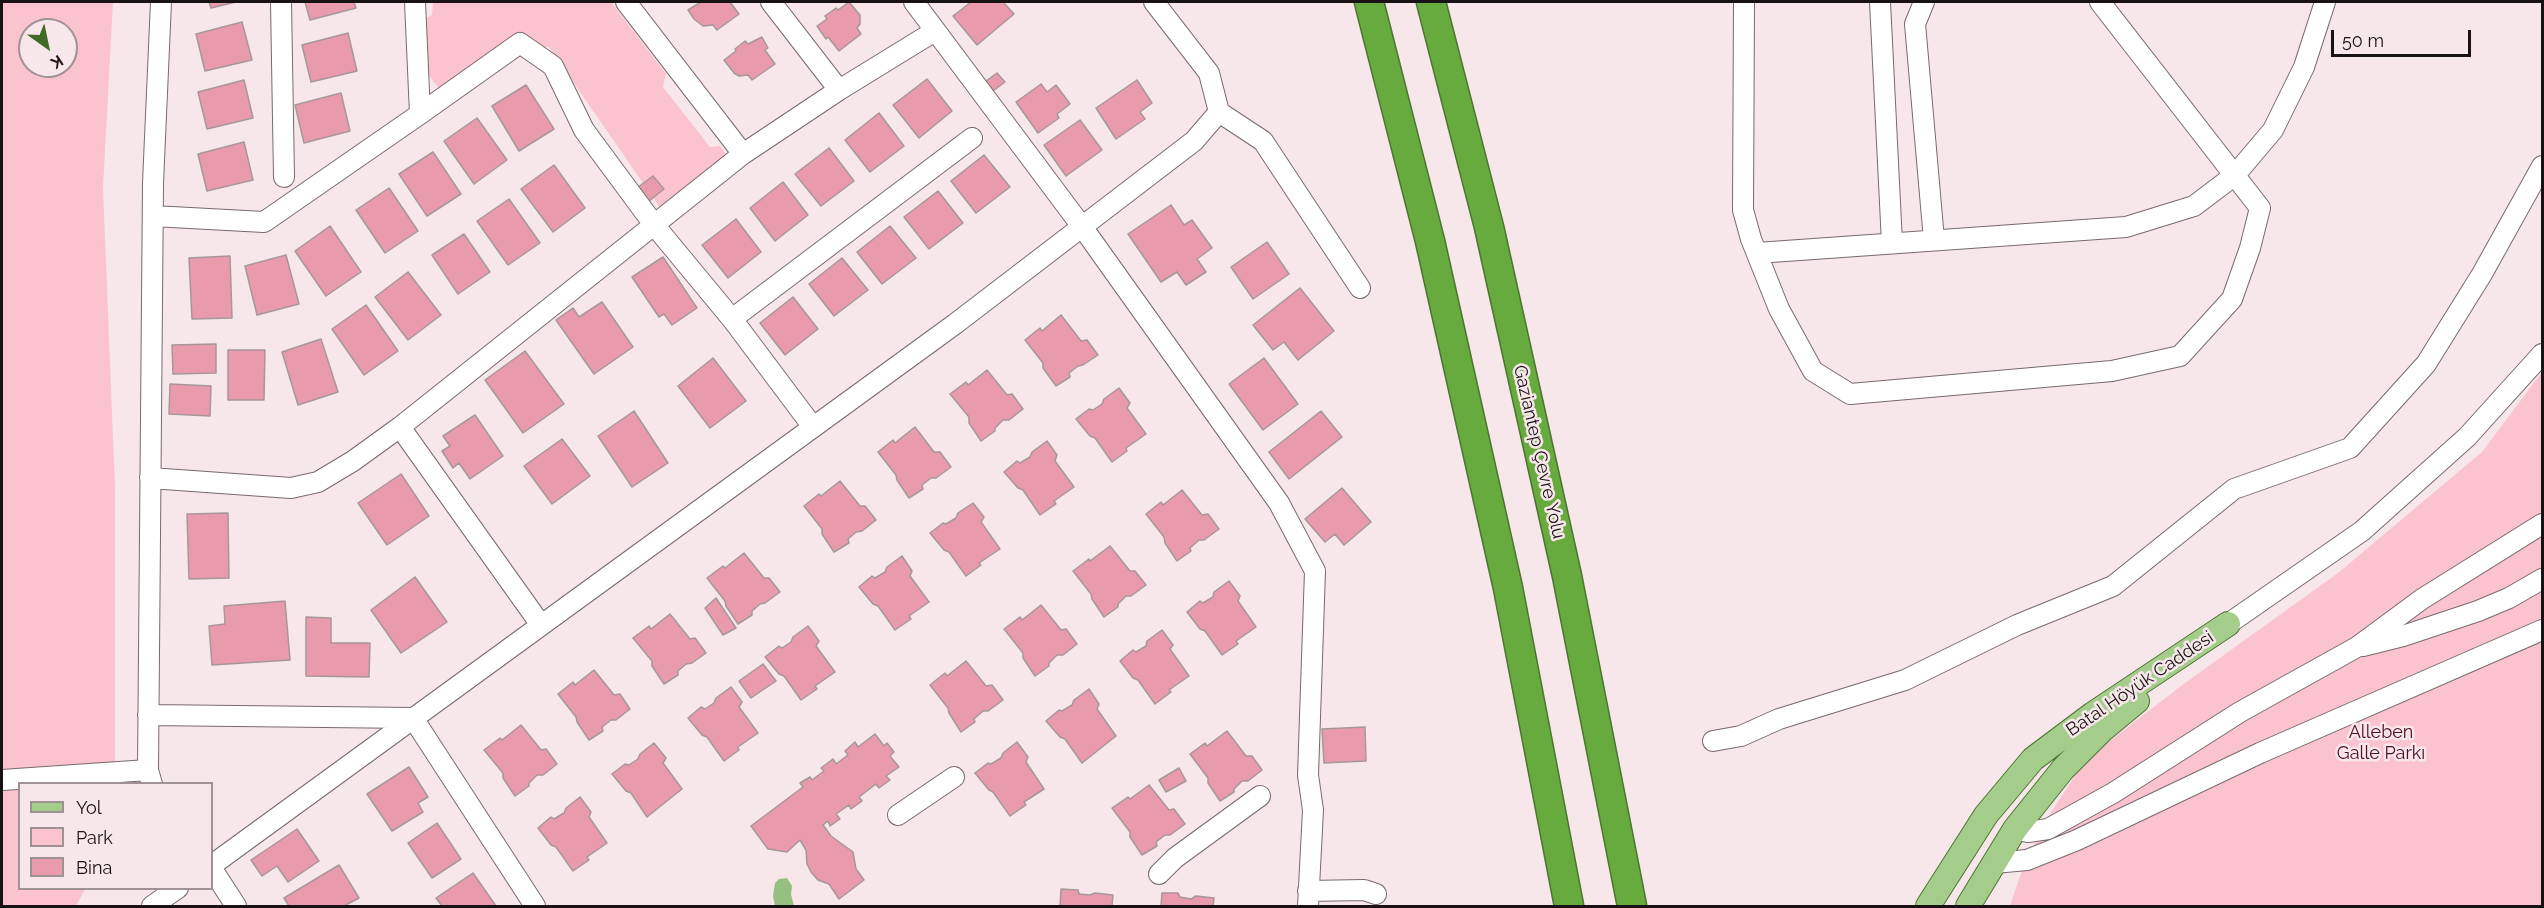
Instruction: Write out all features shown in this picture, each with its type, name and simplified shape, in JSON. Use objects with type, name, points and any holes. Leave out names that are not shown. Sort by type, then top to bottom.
[{"type":"highway","points":[[1369,2],[1430,242],[1500,553],[1569,906]]},
{"type":"highway","name":"Gaziantep Çevre Yolu","points":[[1431,2],[1489,227],[1564,564],[1632,906]]},
{"type":"main road","name":"Batal Höyük Caddesi","points":[[1968,906],[2015,829],[2063,769],[2102,730],[2228,624]]},
{"type":"main road","name":"Batal Höyük Caddesi","points":[[1928,906],[1986,815],[2033,759],[2093,714],[2228,624]]},
{"type":"street","points":[[2,780],[150,777],[148,715],[153,216],[161,2]]},
{"type":"street","points":[[282,2],[284,177]]},
{"type":"street","points":[[415,2],[420,114]]},
{"type":"street","points":[[626,2],[743,154]]},
{"type":"street","points":[[771,2],[839,90]]},
{"type":"street","points":[[914,2],[1083,228],[1279,503],[1315,571],[1308,775],[1313,810],[1308,899],[1364,890],[1376,894]]},
{"type":"street","points":[[1154,2],[1209,73],[1219,112],[1263,141],[1360,288]]},
{"type":"street","points":[[1744,2],[1743,210],[1779,309],[1813,371],[1850,394],[2112,371],[2180,356],[2232,299],[2250,248],[2260,208],[2100,2]]},
{"type":"street","points":[[1880,2],[1892,243]]},
{"type":"street","points":[[1924,2],[1916,24],[1934,240]]},
{"type":"street","points":[[1757,253],[2126,227],[2194,206],[2235,175],[2273,130],[2304,67],[2325,2]]},
{"type":"street","points":[[150,478],[291,488],[318,482],[353,461],[400,427],[743,154],[839,90],[935,31]]},
{"type":"street","points":[[153,216],[264,222],[520,43],[553,66],[584,130],[655,226],[732,319],[813,427]]},
{"type":"street","points":[[213,866],[1083,228],[1194,141],[1219,112]]},
{"type":"street","points":[[732,319],[972,138]]},
{"type":"street","points":[[1713,741],[1741,736],[1779,719],[1905,680],[2017,625],[2113,586],[2234,489],[2350,448],[2426,364],[2482,274],[2542,166]]},
{"type":"street","points":[[2228,624],[2362,531],[2467,437],[2542,354]]},
{"type":"street","points":[[400,427],[541,625]]},
{"type":"street","points":[[2015,829],[2028,832],[2048,829],[2114,793],[2240,712],[2357,647],[2422,599],[2542,524]]},
{"type":"street","points":[[2357,647],[2403,636],[2478,611],[2509,598],[2542,579]]},
{"type":"street","points":[[1994,863],[2027,860],[2077,840],[2260,753],[2542,630]]},
{"type":"street","points":[[148,715],[413,718]]},
{"type":"street","points":[[413,718],[535,906]]},
{"type":"street","points":[[898,815],[954,777]]},
{"type":"street","points":[[1159,874],[1175,858],[1260,795]]},
{"type":"street","points":[[213,869],[236,906]]},
{"type":"street","points":[[152,906],[175,890]]},
{"type":"green space","points":[[2,2],[113,2],[103,188],[115,488],[115,782],[18,782],[18,890],[84,890],[76,906],[2,906]]},
{"type":"green space","points":[[433,2],[611,2],[666,74],[663,87],[710,147],[720,146],[732,163],[663,212],[549,47],[540,47],[444,94],[426,72],[422,20],[432,15]]},
{"type":"green space","name":"Alleben Galle Parkı","points":[[2542,372],[2542,906],[2010,906],[2020,876],[2046,820],[2086,759],[2185,683],[2338,573],[2482,452]]},
{"type":"shaded area","points":[[787,878],[792,886],[794,906],[775,906],[773,896],[775,883],[779,879]]},
{"type":"building","points":[[209,2],[236,2],[211,8]]},
{"type":"building","points":[[305,2],[354,2],[356,8],[310,20]]},
{"type":"building","points":[[701,2],[730,2],[739,14],[717,30],[713,25],[703,26],[688,10]]},
{"type":"building","points":[[849,2],[860,15],[860,24],[857,28],[861,34],[839,51],[828,37],[826,39],[817,26],[827,19],[825,16]]},
{"type":"building","points":[[971,2],[1003,2],[1014,14],[977,45],[953,16]]},
{"type":"building","points":[[242,22],[252,60],[205,71],[196,34]]},
{"type":"building","points":[[348,33],[357,71],[311,82],[302,45]]},
{"type":"building","points":[[762,37],[768,48],[765,50],[775,64],[752,80],[748,75],[739,76],[734,73],[724,60],[745,41],[748,44]]},
{"type":"building","points":[[997,73],[1005,82],[989,94],[982,84]]},
{"type":"building","points":[[927,79],[952,111],[919,138],[893,105]]},
{"type":"building","points":[[244,80],[253,118],[207,129],[198,92]]},
{"type":"building","points":[[1137,80],[1152,103],[1140,112],[1145,119],[1116,139],[1096,108]]},
{"type":"building","points":[[1041,84],[1047,92],[1056,85],[1070,104],[1057,114],[1059,118],[1038,133],[1016,102]]},
{"type":"building","points":[[526,85],[554,129],[519,151],[492,106]]},
{"type":"building","points":[[341,93],[350,131],[304,143],[295,105]]},
{"type":"building","points":[[879,113],[904,146],[870,172],[845,140]]},
{"type":"building","points":[[477,118],[507,160],[474,184],[444,141]]},
{"type":"building","points":[[1080,120],[1102,150],[1066,176],[1044,145]]},
{"type":"building","points":[[244,142],[253,180],[207,191],[198,154]]},
{"type":"building","points":[[829,148],[854,181],[821,206],[795,174]]},
{"type":"building","points":[[433,152],[461,194],[427,216],[399,174]]},
{"type":"building","points":[[984,155],[1010,187],[976,213],[951,181]]},
{"type":"building","points":[[554,165],[585,208],[553,232],[521,189]]},
{"type":"building","points":[[653,176],[664,189],[648,202],[637,188]]},
{"type":"building","points":[[783,182],[808,215],[775,241],[750,208]]},
{"type":"building","points":[[389,188],[418,231],[385,253],[356,210]]},
{"type":"building","points":[[938,191],[963,223],[929,249],[904,217]]},
{"type":"building","points":[[509,199],[540,243],[508,265],[477,221]]},
{"type":"building","points":[[1171,205],[1184,225],[1192,220],[1212,248],[1197,259],[1206,272],[1186,285],[1177,272],[1161,282],[1128,234]]},
{"type":"building","points":[[736,219],[761,252],[728,278],[702,245]]},
{"type":"building","points":[[330,226],[361,272],[326,296],[295,251]]},
{"type":"building","points":[[890,226],[916,258],[882,284],[857,252]]},
{"type":"building","points":[[464,234],[490,272],[458,294],[432,255]]},
{"type":"building","points":[[1267,242],[1289,274],[1253,299],[1231,267]]},
{"type":"building","points":[[286,255],[299,304],[257,315],[245,266]]},
{"type":"building","points":[[230,256],[232,318],[192,319],[189,258]]},
{"type":"building","points":[[663,257],[697,308],[672,325],[664,314],[659,317],[632,277]]},
{"type":"building","points":[[842,258],[868,290],[834,316],[809,284]]},
{"type":"building","points":[[408,272],[441,315],[408,340],[375,297]]},
{"type":"building","points":[[1300,288],[1334,331],[1298,360],[1284,342],[1273,350],[1253,325]]},
{"type":"building","points":[[793,297],[818,329],[785,355],[760,323]]},
{"type":"building","points":[[602,302],[633,347],[594,374],[556,320],[573,308],[579,317]]},
{"type":"building","points":[[366,305],[398,351],[364,375],[332,329]]},
{"type":"building","points":[[1061,315],[1081,341],[1087,340],[1098,355],[1078,366],[1069,373],[1070,377],[1056,386],[1043,368],[1043,363],[1025,340],[1040,328],[1042,331]]},
{"type":"building","points":[[321,339],[338,392],[298,405],[282,352]]},
{"type":"building","points":[[216,344],[216,373],[173,374],[172,345]]},
{"type":"building","points":[[228,350],[265,350],[264,400],[228,400]]},
{"type":"building","points":[[525,351],[564,404],[523,433],[485,380]]},
{"type":"building","points":[[713,358],[746,401],[710,428],[678,386]]},
{"type":"building","points":[[1264,358],[1298,404],[1263,430],[1229,384]]},
{"type":"building","points":[[987,370],[1007,395],[1012,394],[1023,409],[1009,420],[1003,420],[995,431],[981,441],[969,423],[969,417],[950,394],[966,382],[968,385]]},
{"type":"building","points":[[170,384],[211,386],[210,416],[169,414]]},
{"type":"building","points":[[1119,388],[1130,403],[1127,408],[1146,434],[1126,448],[1127,451],[1112,462],[1095,438],[1090,436],[1076,419],[1089,409],[1093,410],[1102,404],[1104,399]]},
{"type":"building","points":[[634,411],[668,463],[632,487],[598,436]]},
{"type":"building","points":[[1321,411],[1342,437],[1289,479],[1269,452]]},
{"type":"building","points":[[475,415],[503,456],[470,479],[459,463],[453,468],[442,451],[450,446],[443,436]]},
{"type":"building","points":[[915,427],[934,452],[940,452],[951,467],[936,478],[931,478],[922,485],[923,489],[909,498],[896,475],[878,452],[893,440],[895,443]]},
{"type":"building","points":[[562,439],[590,476],[552,504],[524,466]]},
{"type":"building","points":[[1047,441],[1057,455],[1055,461],[1074,487],[1054,501],[1056,504],[1040,515],[1023,490],[1018,488],[1004,472],[1017,461],[1020,463],[1030,457],[1032,452]]},
{"type":"building","points":[[401,474],[429,516],[387,545],[358,503]]},
{"type":"building","points":[[840,481],[860,506],[865,506],[876,520],[862,531],[856,532],[848,539],[849,543],[834,552],[822,534],[822,529],[804,506]]},
{"type":"building","points":[[1342,488],[1371,522],[1344,545],[1335,534],[1325,542],[1305,519]]},
{"type":"building","points":[[1182,490],[1202,515],[1208,514],[1219,529],[1204,540],[1199,540],[1190,548],[1191,551],[1177,561],[1165,543],[1164,537],[1146,514],[1161,502],[1163,505]]},
{"type":"building","points":[[973,503],[984,517],[981,522],[1000,549],[979,563],[981,565],[966,576],[949,552],[944,550],[930,533],[943,523],[946,524],[956,518],[958,513]]},
{"type":"building","points":[[228,513],[229,578],[189,579],[187,514]]},
{"type":"building","points":[[1110,546],[1130,571],[1135,571],[1146,585],[1131,596],[1126,596],[1118,607],[1104,617],[1091,594],[1073,571]]},
{"type":"building","points":[[744,553],[764,578],[769,578],[780,592],[760,604],[752,611],[752,615],[738,624],[725,601],[707,578]]},
{"type":"building","points":[[902,556],[912,571],[910,576],[929,602],[909,616],[911,619],[895,630],[878,606],[873,604],[859,587],[872,576],[875,578],[885,572],[887,567]]},
{"type":"building","points":[[415,577],[447,622],[401,653],[371,610]]},
{"type":"building","points":[[1229,581],[1240,596],[1238,601],[1256,627],[1236,641],[1238,644],[1222,655],[1205,631],[1200,629],[1187,612],[1200,601],[1203,603],[1213,597],[1214,592]]},
{"type":"building","points":[[716,598],[736,628],[723,635],[705,608]]},
{"type":"building","points":[[285,601],[290,660],[212,665],[209,626],[225,624],[224,606]]},
{"type":"building","points":[[1041,605],[1061,630],[1066,629],[1077,644],[1063,655],[1057,655],[1049,666],[1035,676],[1023,658],[1023,653],[1004,629],[1020,617],[1022,620]]},
{"type":"building","points":[[670,614],[690,639],[695,638],[706,653],[692,663],[686,664],[678,671],[678,675],[664,684],[652,666],[652,661],[633,638],[649,626],[651,629]]},
{"type":"building","points":[[306,617],[331,618],[331,643],[370,643],[369,677],[306,676]]},
{"type":"building","points":[[808,626],[819,641],[816,646],[835,672],[815,686],[817,689],[801,700],[784,676],[779,674],[765,657],[779,646],[782,648],[791,642],[793,637]]},
{"type":"building","points":[[1162,630],[1173,645],[1170,649],[1189,676],[1169,690],[1171,692],[1155,704],[1138,680],[1133,678],[1120,661],[1133,650],[1136,652],[1146,646],[1147,641]]},
{"type":"building","points":[[966,661],[986,686],[992,685],[1003,700],[988,711],[983,711],[974,719],[975,722],[961,732],[948,708],[930,685],[945,673],[947,676]]},
{"type":"building","points":[[763,664],[776,681],[751,698],[739,681]]},
{"type":"building","points":[[594,670],[614,695],[620,694],[630,709],[616,720],[611,720],[602,727],[603,731],[589,740],[576,717],[558,694],[573,682],[575,685]]},
{"type":"building","points":[[731,687],[742,702],[739,707],[758,733],[738,747],[739,750],[724,761],[707,737],[702,735],[688,718],[701,707],[705,709],[714,703],[716,698]]},
{"type":"building","points":[[1089,689],[1099,704],[1097,709],[1116,736],[1082,763],[1065,739],[1060,737],[1046,721],[1059,710],[1062,711],[1072,705],[1074,700]]},
{"type":"building","points":[[521,725],[541,750],[546,749],[557,764],[543,775],[537,775],[529,786],[515,796],[503,778],[503,773],[484,750]]},
{"type":"building","points":[[1365,727],[1366,761],[1324,763],[1322,729]]},
{"type":"building","points":[[1227,731],[1246,756],[1252,756],[1262,770],[1248,781],[1242,781],[1234,792],[1220,801],[1208,783],[1208,778],[1190,754],[1205,743],[1207,746]]},
{"type":"building","points":[[875,734],[884,746],[887,743],[894,752],[890,756],[899,767],[886,776],[890,780],[879,788],[876,784],[859,797],[862,801],[851,809],[849,805],[836,814],[840,819],[830,826],[828,821],[823,825],[831,836],[853,852],[856,869],[864,880],[839,899],[829,884],[818,880],[811,872],[807,864],[806,850],[800,840],[787,852],[768,849],[751,826],[803,787],[800,783],[810,777],[812,780],[824,771],[821,768],[833,759],[836,764],[848,755],[845,751],[855,742],[858,747]]},
{"type":"building","points":[[1017,742],[1028,757],[1026,762],[1044,789],[1024,802],[1026,805],[1010,816],[993,792],[975,773],[988,763],[991,764],[1001,758],[1003,753]]},
{"type":"building","points":[[654,743],[666,758],[663,763],[682,789],[647,817],[631,793],[626,791],[612,774],[625,764],[629,765],[638,759],[640,754]]},
{"type":"building","points":[[409,767],[428,797],[418,803],[423,812],[392,831],[367,794]]},
{"type":"building","points":[[1179,768],[1186,781],[1166,792],[1159,780]]},
{"type":"building","points":[[1149,785],[1169,810],[1174,809],[1185,824],[1170,835],[1165,835],[1156,842],[1157,846],[1142,855],[1130,837],[1130,832],[1112,808],[1128,797],[1130,799]]},
{"type":"building","points":[[580,797],[591,812],[589,817],[607,843],[587,857],[589,860],[573,871],[556,847],[551,845],[538,828],[551,817],[554,819],[564,813],[566,808]]},
{"type":"building","points":[[437,823],[461,859],[432,878],[408,843]]},
{"type":"building","points":[[297,829],[319,861],[288,882],[277,866],[262,876],[251,860]]},
{"type":"building","points":[[339,865],[359,898],[344,906],[289,906],[284,898]]},
{"type":"building","points":[[473,873],[496,906],[442,906],[436,898]]},
{"type":"building","points":[[1061,889],[1078,890],[1079,894],[1113,895],[1112,906],[1060,906]]},
{"type":"building","points":[[1162,893],[1178,893],[1180,897],[1191,899],[1196,896],[1214,898],[1213,906],[1161,906]]}]
